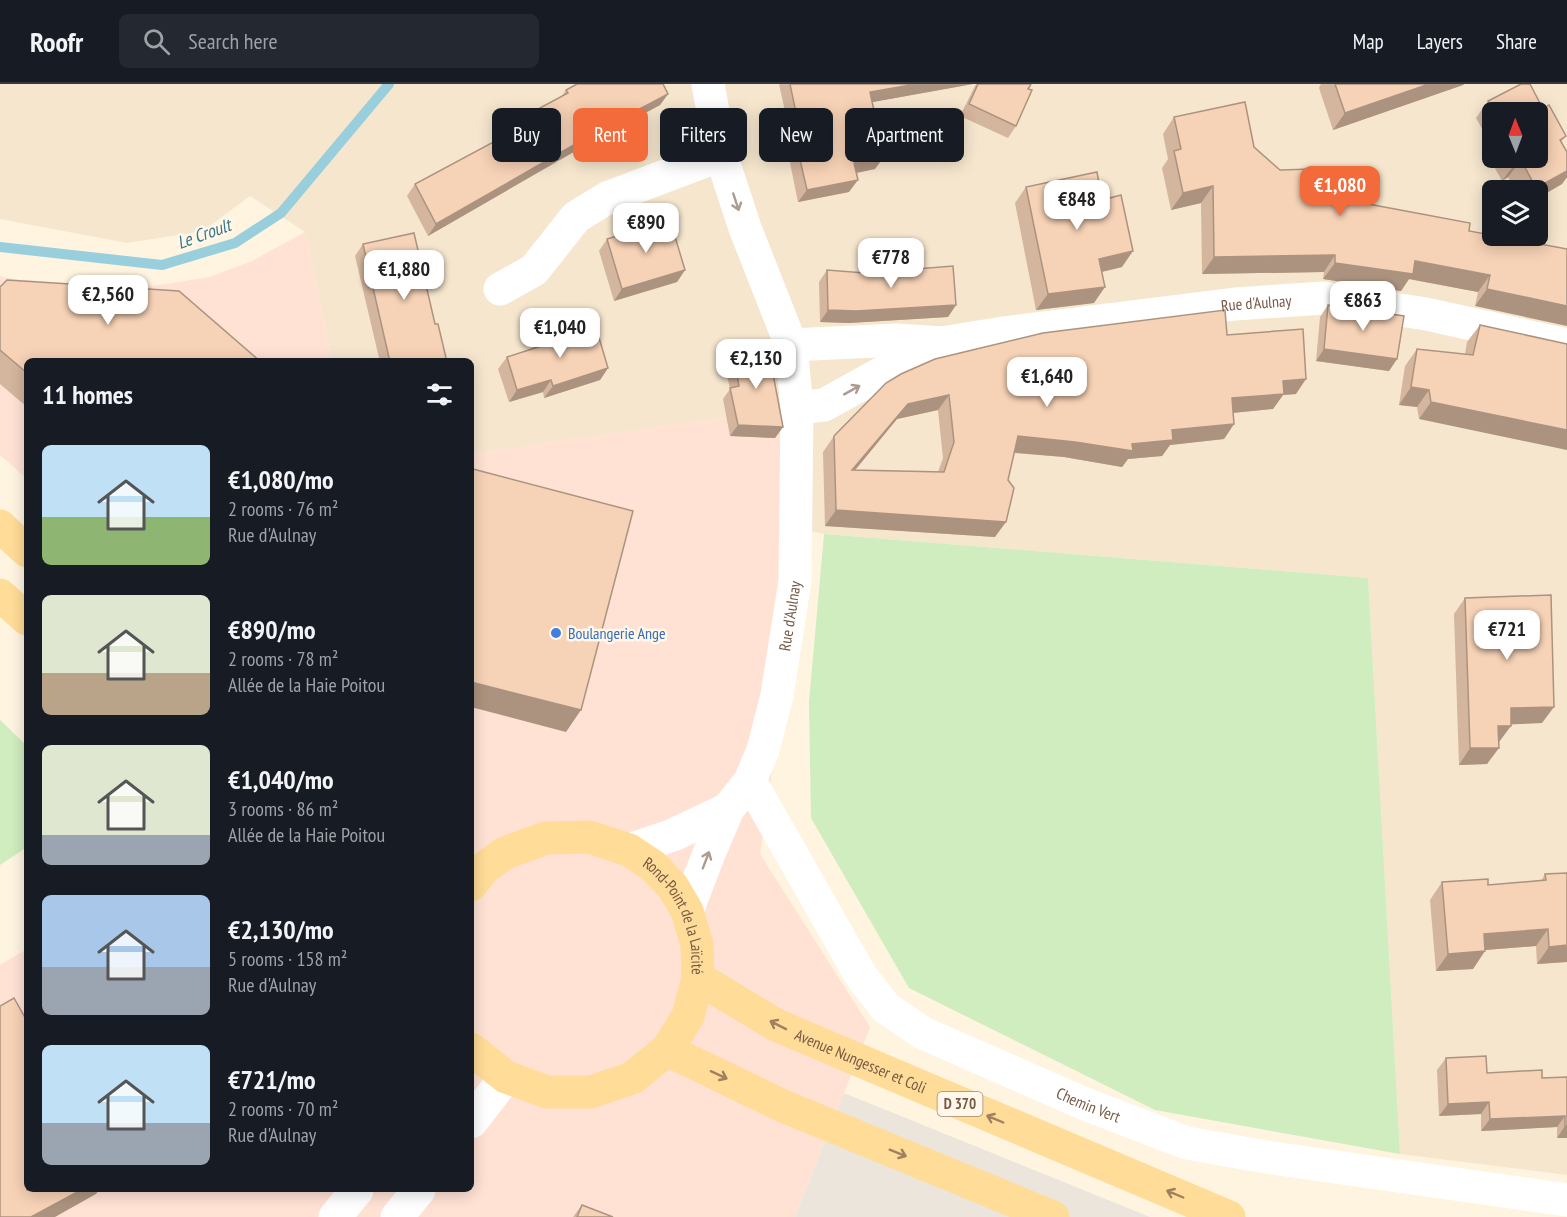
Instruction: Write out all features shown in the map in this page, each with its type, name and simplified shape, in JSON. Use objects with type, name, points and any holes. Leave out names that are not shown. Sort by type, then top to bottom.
[{"type":"main road","points":[[0,526],[24,548]]},
{"type":"main road","points":[[0,595],[24,616]]},
{"type":"main road","name":"Rond-Point de la Laïcité","points":[[474,1051],[506,1077],[547,1092],[591,1092],[632,1078],[667,1050],[688,1016],[698,978],[697,944],[687,911],[673,887],[653,866],[629,850],[588,837],[546,838],[505,853],[475,872]]},
{"type":"main road","name":"Avenue Nungesser et Coli","points":[[698,978],[777,1025],[1229,1217]]},
{"type":"main road","points":[[667,1050],[783,1106],[1053,1217]]},
{"type":"street","name":"Rue d'Aulnay","points":[[708,84],[712,108]]},
{"type":"street","points":[[500,288],[534,270],[576,217],[600,203],[703,162]]},
{"type":"street","name":"Rue d'Aulnay","points":[[687,911],[728,809],[750,781],[763,750],[777,695],[795,581],[797,408],[791,345],[745,228],[723,162]]},
{"type":"street","name":"Rue d'Aulnay","points":[[791,345],[896,340],[942,343],[1235,304],[1323,298],[1426,314],[1567,345]]},
{"type":"street","name":"Rue d'Aulnay","points":[[797,408],[824,405],[942,343]]},
{"type":"street","name":"Chemin Vert","points":[[750,781],[861,976],[886,1008],[923,1033],[1085,1104],[1187,1143],[1277,1159],[1567,1200]]},
{"type":"street","name":"Rue d'Aulnay","points":[[629,850],[673,834],[728,809]]},
{"type":"street","points":[[474,1118],[506,1077]]},
{"type":"street","points":[[335,1217],[355,1192]]},
{"type":"street","points":[[398,1217],[417,1192]]},
{"type":"shaded area","points":[[0,84],[1567,84],[1567,1175],[1400,1154],[1368,578],[824,534],[807,530],[787,409],[474,454],[474,358],[331,358],[305,232],[250,196],[203,231],[127,243],[0,219]]},
{"type":"shaded area","points":[[305,232],[331,358],[24,358],[24,476],[0,455],[0,276],[117,287],[153,286],[210,277],[252,261]]},
{"type":"shaded area","points":[[787,409],[807,530],[760,854],[870,1027],[795,1217],[0,1217],[0,965],[24,951],[24,1192],[474,1192],[474,454]]},
{"type":"shaded area","points":[[844,1093],[1150,1217],[795,1217]]},
{"type":"green space","points":[[824,534],[1368,578],[1400,1154],[1155,1110],[909,988],[811,818],[809,702]]},
{"type":"green space","points":[[0,720],[24,743],[24,849],[0,865]]},
{"type":"building","points":[[577,84],[663,84],[668,94],[642,108],[573,108],[573,145],[561,152],[561,108],[540,108],[568,93],[566,90]]},
{"type":"building","points":[[790,84],[916,84],[870,92],[873,108],[845,108],[845,162],[859,162],[854,163],[858,180],[807,190],[801,162],[833,162],[833,108],[795,108]]},
{"type":"building","points":[[978,84],[1031,84],[1028,89],[1032,90],[1016,126],[969,104]]},
{"type":"building","points":[[1335,84],[1429,84],[1345,113]]},
{"type":"building","points":[[1521,84],[1530,84],[1539,102],[1489,102]]},
{"type":"building","points":[[1245,102],[1254,147],[1280,170],[1312,169],[1313,189],[1337,177],[1347,200],[1470,223],[1469,231],[1482,233],[1482,246],[1548,246],[1567,249],[1567,306],[1487,289],[1490,275],[1415,261],[1413,274],[1335,263],[1335,255],[1214,257],[1213,186],[1183,193],[1174,151],[1181,149],[1174,117]]},
{"type":"building","points":[[1549,105],[1566,136],[1560,140],[1567,152],[1567,171],[1548,181],[1532,180],[1525,168],[1548,168]]},
{"type":"building","points":[[492,143],[492,162],[544,162],[436,224],[415,184]]},
{"type":"building","points":[[1097,172],[1102,200],[1121,195],[1133,251],[1099,259],[1105,287],[1048,294],[1026,187]]},
{"type":"building","points":[[670,220],[685,270],[622,289],[607,239]]},
{"type":"building","points":[[414,233],[435,324],[438,324],[446,358],[389,358],[363,244]]},
{"type":"building","points":[[953,266],[956,305],[857,311],[828,310],[827,270],[865,273]]},
{"type":"building","points":[[7,280],[179,291],[256,358],[24,358],[24,370],[0,350],[0,287]]},
{"type":"building","points":[[1328,305],[1404,316],[1397,359],[1324,349]]},
{"type":"building","points":[[1225,310],[1227,335],[1303,329],[1306,379],[1283,381],[1284,394],[1232,398],[1234,424],[1172,430],[1173,440],[1132,444],[1133,451],[1018,436],[1008,480],[1014,488],[1006,522],[836,510],[834,436],[886,383],[935,359],[1043,333]],"holes":[[[949,395],[954,442],[944,472],[852,470],[908,404]]]},
{"type":"building","points":[[595,324],[608,368],[553,386],[551,380],[517,390],[507,357],[541,346],[539,340]]},
{"type":"building","points":[[1480,325],[1567,344],[1567,430],[1431,402],[1429,390],[1411,387],[1417,349],[1473,355]]},
{"type":"building","points":[[768,347],[783,427],[738,425],[730,388],[739,386],[733,355]]},
{"type":"building","points":[[474,469],[633,511],[581,710],[474,683]]},
{"type":"building","points":[[1551,595],[1554,707],[1511,708],[1511,726],[1498,726],[1499,748],[1470,748],[1465,598]]},
{"type":"building","points":[[1567,873],[1567,945],[1549,947],[1548,929],[1484,934],[1485,951],[1448,954],[1442,882],[1488,879],[1488,885],[1546,880],[1545,874]]},
{"type":"building","points":[[14,998],[24,1016],[24,1192],[77,1192],[31,1217],[0,1217],[0,1006]]},
{"type":"building","points":[[1486,1056],[1487,1073],[1542,1070],[1542,1078],[1567,1077],[1567,1126],[1565,1126],[1565,1116],[1490,1119],[1489,1102],[1448,1104],[1446,1058]]},
{"type":"building","points":[[582,1205],[613,1217],[577,1217]]},
{"type":"waterway","name":"Le Croult","points":[[0,247],[162,265],[235,243],[281,213],[389,84]]},
{"type":"place","name":"Boulangerie Ange","points":[[556,633]]}]
